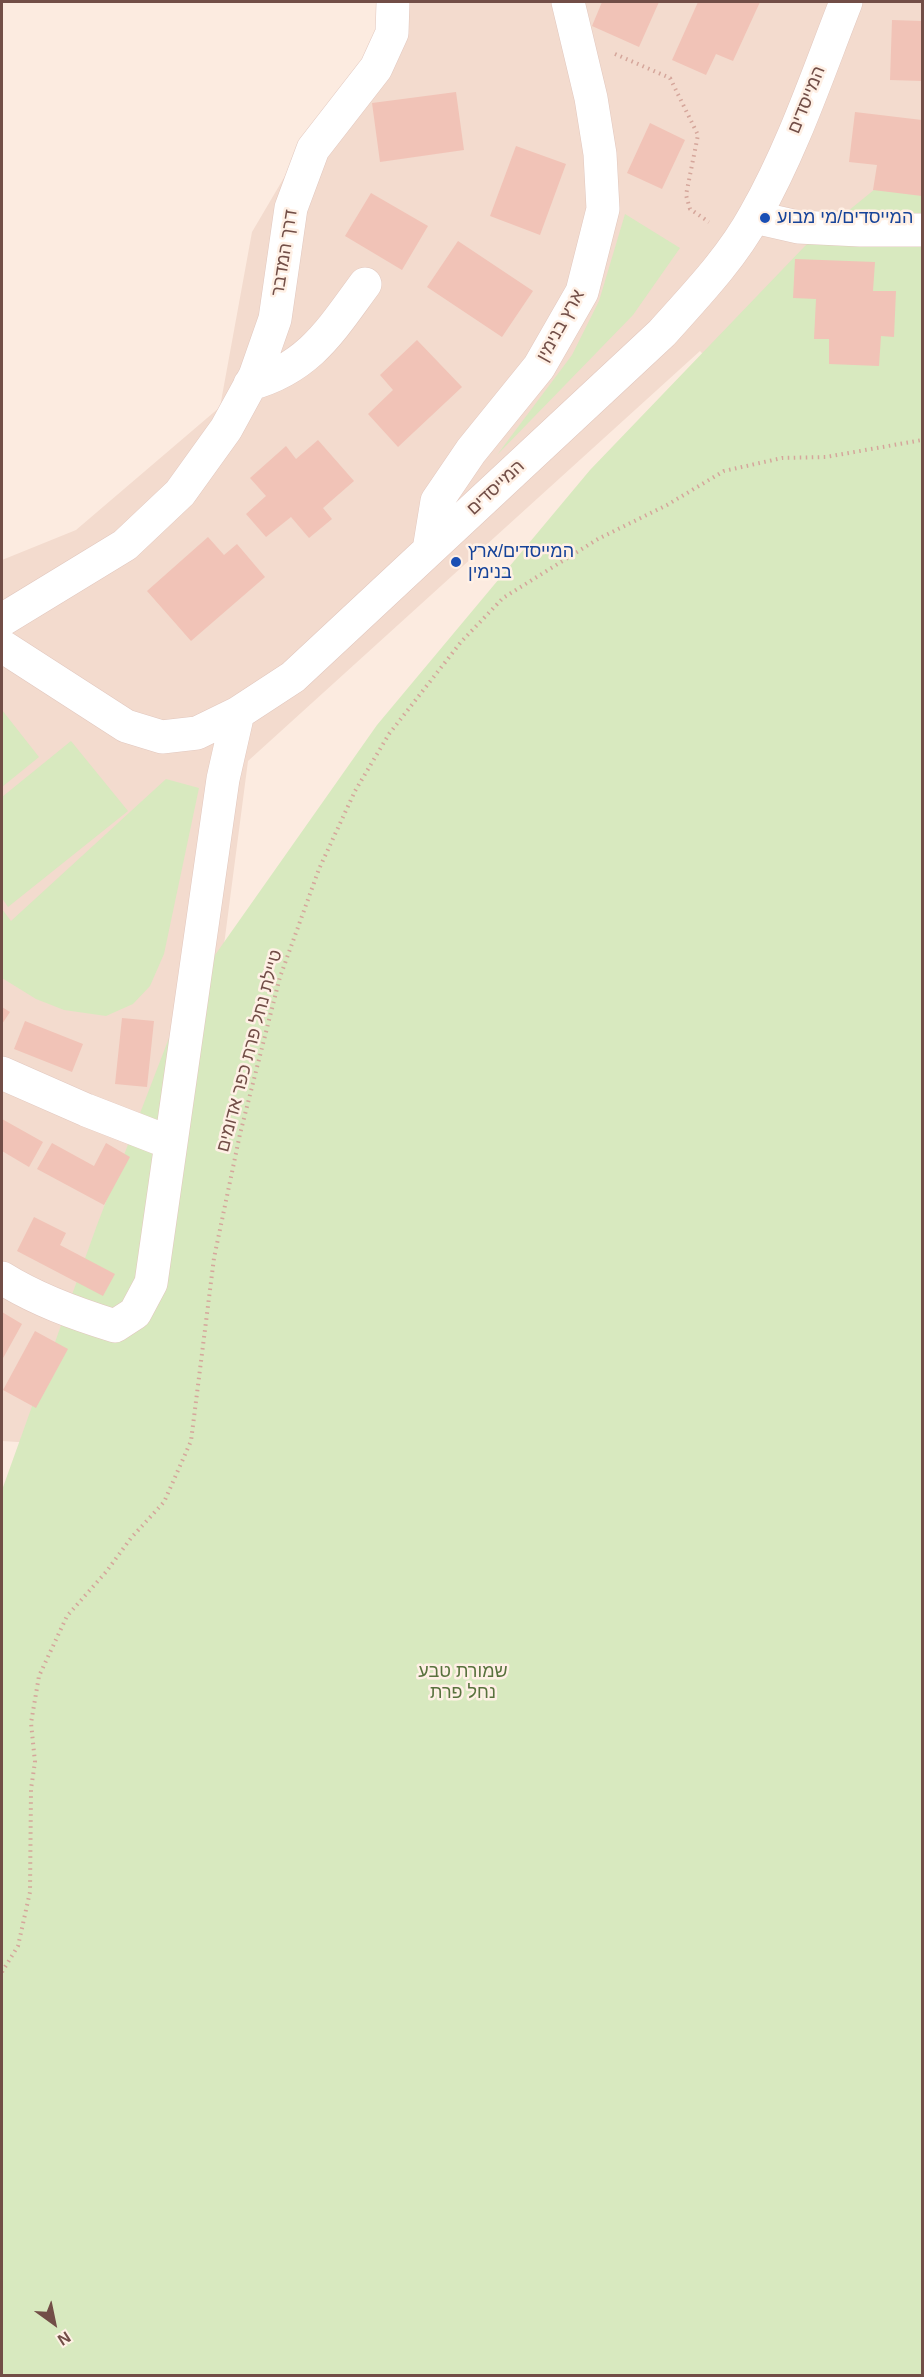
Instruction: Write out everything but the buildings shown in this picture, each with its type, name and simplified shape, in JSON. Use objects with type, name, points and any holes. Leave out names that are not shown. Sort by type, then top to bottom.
[{"type":"street","name":"דרך המדבר","points":[[2,620],[125,544],[180,493],[226,429],[250,384],[275,319],[294,198],[313,150],[376,68],[392,33],[393,2]]},
{"type":"street","name":"ארץ בנימין","points":[[429,550],[437,501],[471,451],[539,367],[582,292],[603,209],[600,154],[593,109],[568,2]]},
{"type":"street","name":"המייסדים","points":[[2,646],[126,726],[162,737],[197,733],[238,713],[293,677],[662,333],[713,276],[746,229],[777,174],[846,2]]},
{"type":"street","points":[[746,229],[798,227],[922,230]]},
{"type":"street","points":[[250,384],[273,378],[294,365],[324,340],[365,284]]},
{"type":"street","points":[[2,1278],[18,1288],[72,1312],[116,1326],[135,1313],[151,1283],[223,779],[238,713]]},
{"type":"street","points":[[2,1073],[86,1110],[171,1143]]},
{"type":"path","points":[[577,39],[670,78],[698,135],[686,195],[690,209],[746,229]]},
{"type":"path","name":"טיילת נחל פרת כפר אדומים","points":[[2,1972],[18,1946],[30,1892],[31,1789],[35,1762],[31,1723],[39,1676],[67,1616],[106,1572],[131,1538],[164,1502],[191,1441],[214,1258],[240,1134],[280,977],[319,868],[355,791],[389,734],[461,642],[503,598],[598,539],[667,505],[724,471],[782,458],[826,457],[922,440]]},
{"type":"shaded area","points":[[381,2],[922,2],[922,368],[770,425],[700,351],[248,761],[158,1451],[2,1441],[2,560],[76,530],[220,407],[252,232],[322,113],[371,53]]},
{"type":"green space","name":"שמורת טבע נחל פרת","points":[[922,154],[922,2375],[2,2375],[2,1490],[97,1225],[184,999],[377,725],[590,470],[805,246],[896,172]]},
{"type":"green space","points":[[625,214],[680,248],[633,315],[497,455],[572,355],[599,301]]},
{"type":"green space","points":[[2,710],[39,757],[2,787]]},
{"type":"green space","points":[[71,741],[128,811],[8,907],[2,898],[2,797]]},
{"type":"green space","points":[[166,779],[199,788],[164,954],[150,986],[133,1004],[106,1016],[64,1010],[36,999],[2,978],[2,909],[11,921]]},
{"type":"place","name":"המייסדים/מי מבוע","points":[[765,218]]},
{"type":"place","name":"המייסדים/ארץ בנימין","points":[[456,562]]}]
